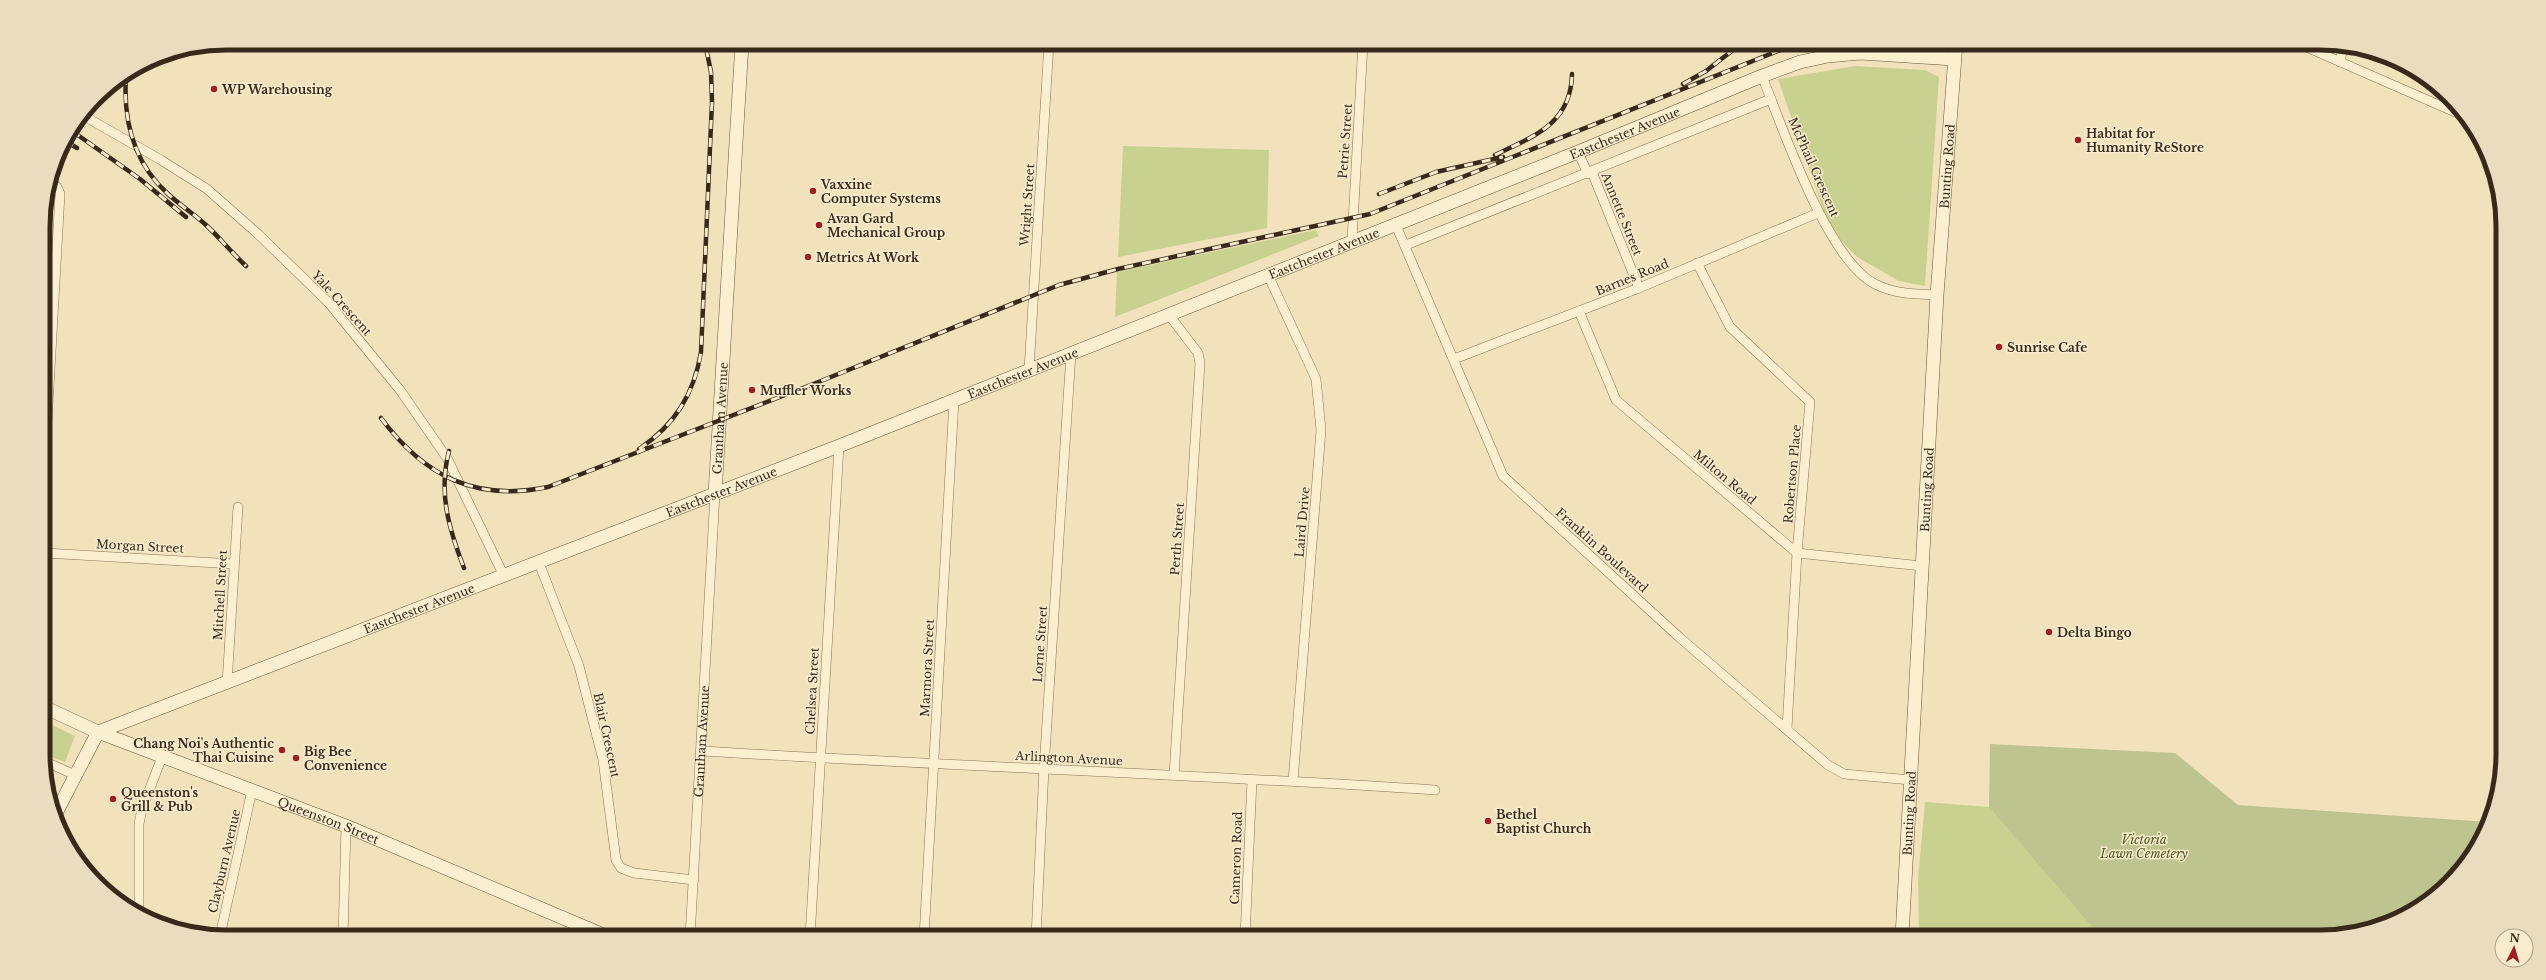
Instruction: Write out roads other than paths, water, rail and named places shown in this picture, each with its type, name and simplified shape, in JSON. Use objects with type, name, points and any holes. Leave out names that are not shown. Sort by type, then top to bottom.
[{"type":"street","name":"Grantham Avenue","points":[[690,930],[742,50]]},
{"type":"street","name":"Wright Street","points":[[1029,369],[1049,50]]},
{"type":"street","name":"Petrie Street","points":[[1352,240],[1363,50]]},
{"type":"street","points":[[1891,55],[1911,50]]},
{"type":"street","name":"Bunting Road","points":[[1902,930],[1937,295],[1955,50]]},
{"type":"street","points":[[2313,50],[2453,111]]},
{"type":"street","points":[[2340,62],[2342,52]]},
{"type":"street","name":"Eastchester Avenue","points":[[98,732],[227,684],[839,446],[1029,369],[1169,315],[1352,240],[1578,152],[1762,76],[1800,62],[1828,56],[1860,53],[1954,59]]},
{"type":"street","name":"McPhail Crescent","points":[[1762,76],[1818,213],[1853,267],[1874,284],[1893,292],[1937,295]]},
{"type":"street","name":"Eastchester Avenue","points":[[1406,245],[1590,173],[1771,99]]},
{"type":"street","name":"Yale Crescent","points":[[87,118],[161,160],[207,189],[258,234],[328,302],[400,390],[447,458],[504,576]]},
{"type":"street","name":"Annette Street","points":[[1578,152],[1590,173],[1639,288]]},
{"type":"street","points":[[50,369],[60,194],[57,187],[55,186]]},
{"type":"street","name":"Barnes Road","points":[[1454,359],[1639,288],[1818,213]]},
{"type":"street","name":"Franklin Boulevard","points":[[1395,223],[1406,245],[1503,476],[1679,637],[1787,728],[1828,765],[1844,774],[1911,780]]},
{"type":"street","name":"Robertson Place","points":[[1697,263],[1730,327],[1810,402],[1797,553],[1787,728]]},
{"type":"street","name":"Laird Drive","points":[[1268,275],[1316,379],[1321,430],[1293,781]]},
{"type":"street","name":"Milton Road","points":[[1579,311],[1616,400],[1797,553]]},
{"type":"street","name":"Perth Street","points":[[1169,315],[1198,353],[1200,363],[1174,775]]},
{"type":"street","name":"Lorne Street","points":[[1036,930],[1044,768],[1071,353]]},
{"type":"street","name":"Marmora Street","points":[[924,930],[954,400]]},
{"type":"street","name":"Chelsea Street","points":[[810,930],[839,446]]},
{"type":"street","name":"Mitchell Street","points":[[227,684],[238,507]]},
{"type":"street","name":"Morgan Street","points":[[50,553],[234,564]]},
{"type":"street","points":[[1797,553],[1922,566]]},
{"type":"street","name":"Blair Crescent","points":[[539,563],[581,673],[603,760],[616,860],[621,868],[634,873],[694,880]]},
{"type":"street","name":"Queenston Street","points":[[50,710],[98,732],[346,826],[591,930]]},
{"type":"street","points":[[58,808],[98,732]]},
{"type":"street","name":"Arlington Avenue","points":[[702,751],[933,765],[1044,768],[1435,790]]},
{"type":"street","points":[[139,907],[139,824],[142,809],[162,757]]},
{"type":"street","points":[[50,764],[75,775]]},
{"type":"street","name":"Cameron Road","points":[[1245,930],[1252,780]]},
{"type":"street","name":"Clayburn Avenue","points":[[221,930],[252,790]]},
{"type":"street","points":[[343,930],[346,826]]},
{"type":"railway","points":[[639,449],[663,430],[681,407],[693,382],[701,352],[712,102],[711,72],[706,50]]},
{"type":"railway","points":[[1683,84],[1706,71],[1733,50]]},
{"type":"railway","points":[[381,418],[415,455],[433,469],[453,480],[474,487],[497,491],[522,491],[548,487],[821,381],[1059,285],[1118,269],[1370,214],[1780,50]]},
{"type":"railway","points":[[1495,155],[1536,134],[1548,126],[1557,117],[1565,105],[1570,91],[1572,74]]},
{"type":"railway","points":[[126,81],[129,125],[139,155],[147,169],[156,182],[168,194],[206,225],[246,266]]},
{"type":"railway","points":[[76,134],[140,179],[186,217]]},
{"type":"railway","points":[[70,144],[77,148]]},
{"type":"railway","points":[[1379,194],[1436,172],[1503,157]]},
{"type":"railway","points":[[449,451],[446,466],[445,496],[450,525],[464,568]]},
{"type":"place","name":"WP Warehousing","points":[[214,89]]},
{"type":"place","name":"Habitat for Humanity ReStore","points":[[2078,140]]},
{"type":"place","name":"Vaxxine Computer Systems","points":[[813,191]]},
{"type":"place","name":"Avan Gard Mechanical Group","points":[[819,225]]},
{"type":"place","name":"Metrics At Work","points":[[808,257]]},
{"type":"place","name":"Sunrise Cafe","points":[[1999,347]]},
{"type":"place","name":"Muffler Works","points":[[752,390]]},
{"type":"place","name":"Delta Bingo","points":[[2049,632]]},
{"type":"place","name":"Chang Noi's Authentic Thai Cuisine","points":[[282,750]]},
{"type":"place","name":"Big Bee Convenience","points":[[296,758]]},
{"type":"place","name":"Queenston's Grill & Pub","points":[[113,799]]},
{"type":"place","name":"Bethel Baptist Church","points":[[1488,821]]},
{"type":"park label","name":"Victoria Lawn Cemetery","points":[[2144,846]]}]
